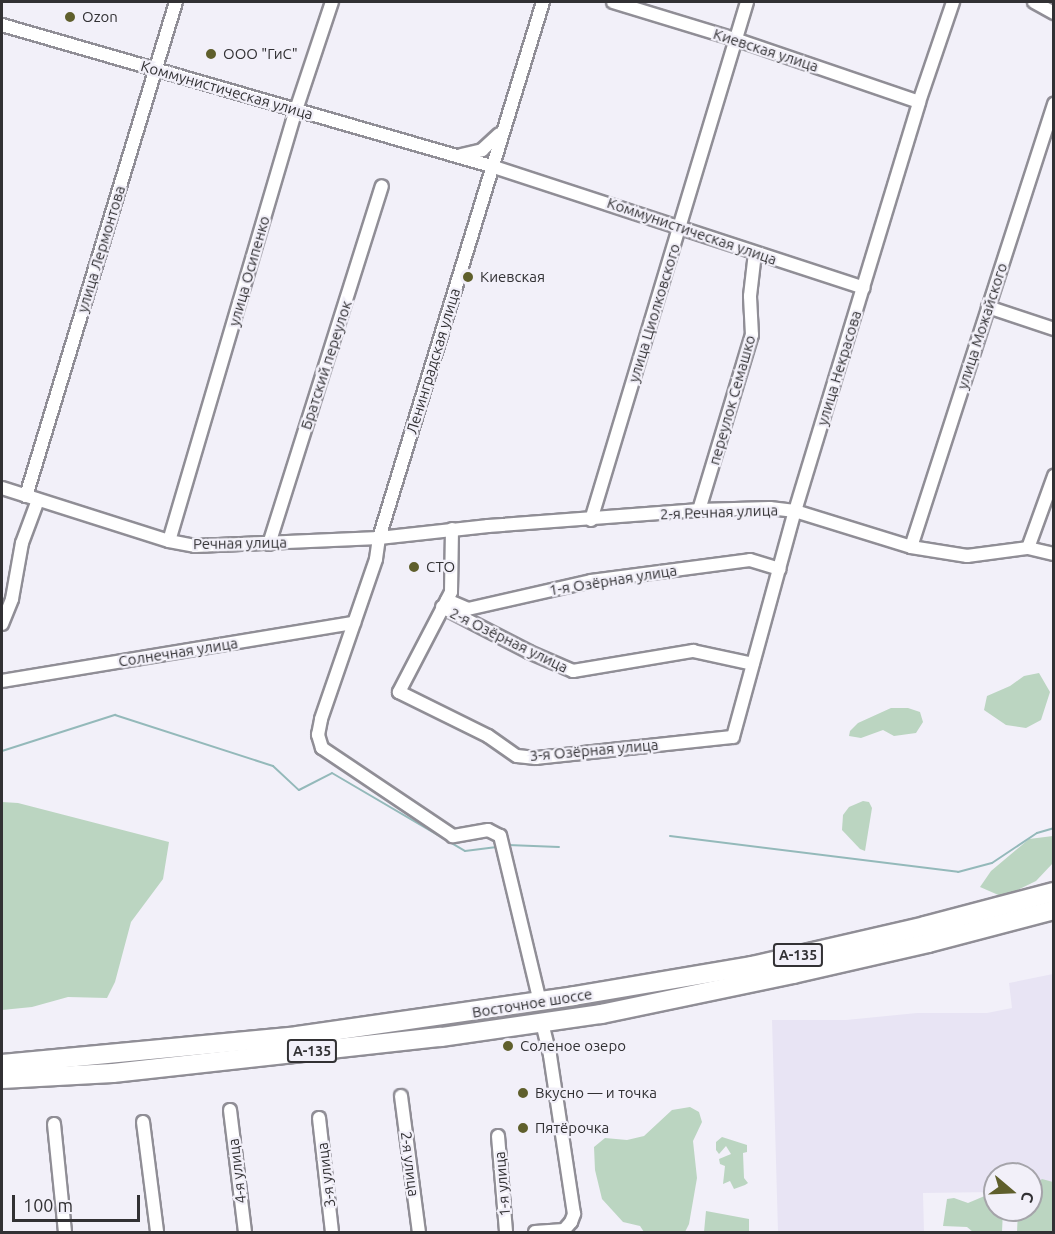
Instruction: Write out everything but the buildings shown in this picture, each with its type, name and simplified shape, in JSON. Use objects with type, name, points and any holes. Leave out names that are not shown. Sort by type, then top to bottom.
[{"type":"highway","name":"Восточное шоссе","points":[[2,1079],[113,1073],[262,1057],[441,1037],[602,1014],[792,965],[1053,892]]},
{"type":"highway","name":"Восточное шоссе","points":[[2,1064],[297,1035],[540,1002],[928,943],[1053,910]]},
{"type":"highway","points":[[262,1057],[236,1058],[229,1053],[231,1049],[238,1047],[287,1040],[297,1035]]},
{"type":"street","name":"улица Лермонтова","points":[[2,624],[12,599],[32,498],[176,2]]},
{"type":"street","name":"улица Осипенко","points":[[169,541],[296,110],[332,2]]},
{"type":"street","name":"Ленинградская улица","points":[[540,1002],[500,836],[488,830],[453,836],[322,748],[318,735],[321,719],[376,559],[379,538],[543,2]]},
{"type":"street","name":"Киевская улица","points":[[613,2],[735,39],[919,102]]},
{"type":"street","name":"улица Циолковского","points":[[591,520],[747,2]]},
{"type":"street","name":"улица Некрасова","points":[[733,737],[795,511],[919,102],[953,2]]},
{"type":"street","points":[[1034,2],[1053,13]]},
{"type":"street","name":"Коммунистическая улица","points":[[2,25],[491,166],[864,288]]},
{"type":"street","name":"улица Можайского","points":[[911,548],[1053,104]]},
{"type":"street","name":"Коммунистическая улица","points":[[452,155],[482,150],[492,143],[503,128]]},
{"type":"street","name":"Братский переулок","points":[[269,544],[382,186]]},
{"type":"street","name":"переулок Семашко","points":[[699,510],[752,335],[750,296],[755,253]]},
{"type":"street","points":[[988,307],[1053,329]]},
{"type":"street","points":[[1028,548],[1053,476]]},
{"type":"street","name":"Речная улица","points":[[2,488],[169,541],[195,546],[379,538]]},
{"type":"street","name":"2-я Речная улица","points":[[379,538],[452,529],[699,510],[770,508],[795,511],[911,548],[967,556],[1028,548],[1053,554]]},
{"type":"street","points":[[444,604],[451,592],[452,529]]},
{"type":"street","name":"1-я Озёрная улица","points":[[444,604],[468,609],[591,581],[750,560],[780,569]]},
{"type":"street","name":"2-я Озёрная улица","points":[[444,604],[529,652],[573,671],[693,651],[753,664]]},
{"type":"street","name":"3-я Озёрная улица","points":[[444,604],[399,692],[488,736],[517,756],[537,758],[733,737]]},
{"type":"street","name":"Солнечная улица","points":[[2,681],[354,623]]},
{"type":"street","points":[[535,1233],[564,1230],[574,1214],[550,1055],[542,1022]]},
{"type":"street","name":"2-я улица","points":[[401,1096],[419,1233]]},
{"type":"street","name":"4-я улица","points":[[230,1110],[245,1233]]},
{"type":"street","name":"3-я улица","points":[[319,1118],[332,1233]]},
{"type":"street","points":[[143,1122],[157,1233]]},
{"type":"street","points":[[54,1124],[65,1233]]},
{"type":"street","name":"1-я улица","points":[[498,1136],[506,1233]]},
{"type":"shaded area","points":[[1053,974],[1053,1183],[1043,1183],[1043,1162],[983,1162],[983,1192],[923,1193],[924,1232],[778,1232],[772,1020],[846,1020],[917,1013],[987,1013],[1012,1008],[1009,983]]},
{"type":"green space","points":[[1039,673],[1050,692],[1041,720],[1026,728],[1006,725],[984,710],[987,696],[1010,686],[1024,676]]},
{"type":"green space","points":[[891,708],[908,708],[920,712],[923,722],[916,733],[894,736],[883,730],[861,738],[849,736],[850,731],[858,723]]},
{"type":"green space","points":[[863,801],[869,802],[872,808],[865,851],[860,849],[842,830],[843,815],[849,807]]},
{"type":"green space","points":[[2,802],[18,803],[169,842],[163,879],[131,922],[115,982],[107,998],[68,997],[32,1007],[2,1010]]},
{"type":"green space","points":[[1053,836],[1053,863],[1036,881],[1003,897],[980,887],[991,871],[1029,839]]},
{"type":"green space","points":[[690,1107],[699,1112],[702,1122],[693,1141],[697,1178],[689,1224],[685,1232],[644,1232],[640,1226],[623,1222],[602,1199],[595,1170],[594,1147],[605,1138],[627,1140],[644,1136],[672,1110]]},
{"type":"green space","points":[[722,1137],[747,1145],[747,1152],[743,1153],[744,1178],[748,1183],[734,1189],[730,1181],[723,1184],[725,1166],[720,1164],[719,1159],[731,1154],[726,1146],[719,1154],[716,1150],[716,1142]]},
{"type":"green space","points":[[1043,1179],[1053,1182],[1052,1232],[1017,1232],[1017,1222],[1043,1222]]},
{"type":"green space","points":[[983,1197],[983,1222],[1002,1222],[1002,1232],[973,1232],[967,1227],[943,1226],[947,1199],[954,1198],[968,1203]]},
{"type":"green space","points":[[706,1211],[749,1219],[749,1232],[704,1232]]},
{"type":"waterway","points":[[2,751],[115,715],[273,766],[299,790],[332,773],[465,851],[497,847]]},
{"type":"waterway","points":[[670,836],[958,872],[992,863],[1037,833],[1054,828]]},
{"type":"waterway","points":[[505,845],[559,847]]},
{"type":"place","name":"Ozon","points":[[70,17]]},
{"type":"place","name":"ООО \"ГиС\"","points":[[211,54]]},
{"type":"place","name":"Киевская","points":[[468,277]]},
{"type":"place","name":"СТО","points":[[414,567]]},
{"type":"place","name":"Соленое озеро","points":[[508,1046]]},
{"type":"place","name":"Вкусно — и точка","points":[[523,1093]]},
{"type":"place","name":"Пятёрочка","points":[[523,1128]]}]
